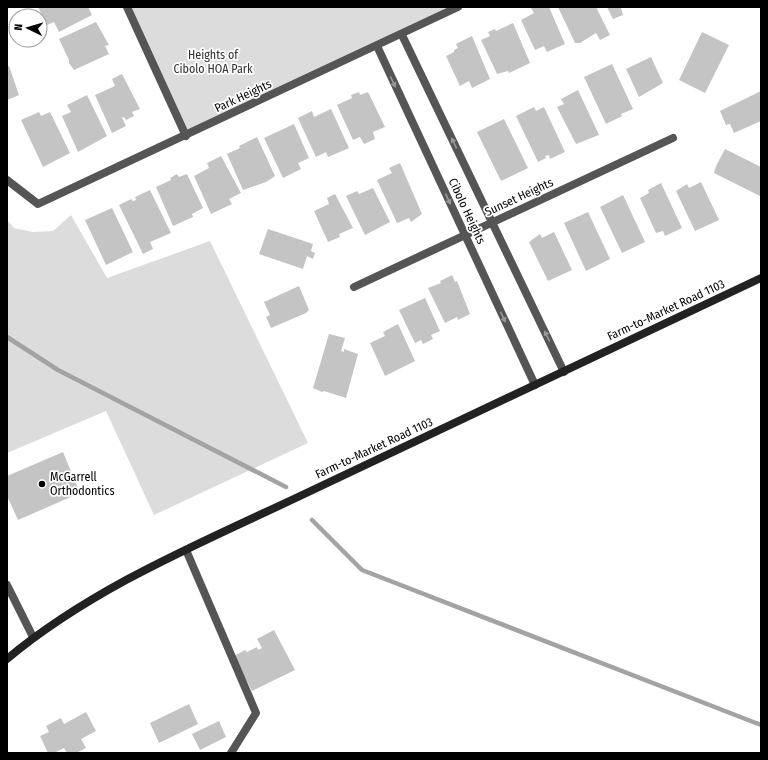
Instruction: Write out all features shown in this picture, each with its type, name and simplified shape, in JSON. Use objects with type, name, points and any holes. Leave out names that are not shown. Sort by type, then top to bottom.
[{"type":"main road","name":"Farm-to-Market Road 1103","points":[[7,659],[33,637],[82,605],[186,550],[761,278]]},
{"type":"street","points":[[127,7],[186,136]]},
{"type":"street","name":"Park Heights","points":[[7,180],[38,204],[402,35],[458,7]]},
{"type":"street","name":"Cibolo Heights","points":[[402,35],[564,372]]},
{"type":"street","name":"Cibolo Heights","points":[[377,46],[535,385]]},
{"type":"street","name":"Sunset Heights","points":[[354,287],[673,138]]},
{"type":"street","points":[[186,550],[256,713],[231,753]]},
{"type":"street","points":[[7,585],[33,637]]},
{"type":"green space","name":"Heights of Cibolo HOA Park","points":[[127,7],[457,7],[186,136]]},
{"type":"green space","points":[[71,215],[107,278],[210,241],[308,443],[154,515],[106,411],[7,453],[7,220],[14,228],[33,232],[53,231]]},
{"type":"building","points":[[88,7],[92,15],[59,32],[54,22],[48,25],[48,8],[38,8]]},
{"type":"building","points":[[549,7],[565,44],[547,52],[544,46],[535,50],[521,20],[534,13],[531,8]]},
{"type":"building","points":[[558,7],[596,7],[610,35],[600,40],[596,33],[580,43],[575,43]]},
{"type":"building","points":[[607,7],[624,7],[621,8],[623,15],[613,19]]},
{"type":"building","points":[[96,22],[109,45],[105,46],[109,54],[74,70],[69,63],[59,39]]},
{"type":"building","points":[[513,23],[530,63],[509,73],[508,71],[497,74],[481,40],[490,36],[488,32],[495,29],[496,31]]},
{"type":"building","points":[[702,32],[729,45],[705,93],[679,80]]},
{"type":"building","points":[[472,36],[490,79],[472,88],[469,81],[460,86],[446,56],[458,48],[456,44]]},
{"type":"building","points":[[651,57],[663,83],[639,97],[626,69]]},
{"type":"building","points":[[612,64],[633,109],[621,114],[622,116],[606,124],[584,77]]},
{"type":"building","points":[[9,66],[19,95],[7,100],[7,67]]},
{"type":"building","points":[[122,74],[140,109],[132,112],[134,116],[126,120],[124,117],[122,118],[126,126],[112,133],[95,95],[115,86],[112,79]]},
{"type":"building","points":[[578,90],[599,135],[576,144],[557,107],[564,104],[561,99]]},
{"type":"building","points":[[761,91],[761,121],[734,133],[730,124],[726,125],[720,111]]},
{"type":"building","points":[[359,92],[360,95],[368,92],[385,127],[373,132],[375,139],[364,144],[360,137],[353,140],[337,105],[352,98],[351,95]]},
{"type":"building","points":[[87,95],[107,136],[78,152],[62,116],[71,112],[67,105]]},
{"type":"building","points":[[534,107],[536,111],[544,107],[565,152],[550,159],[549,155],[545,156],[546,158],[538,162],[516,116]]},
{"type":"building","points":[[331,109],[349,148],[328,157],[326,152],[316,157],[298,118],[312,111],[314,117]]},
{"type":"building","points":[[39,112],[41,116],[50,112],[70,153],[43,167],[21,120]]},
{"type":"building","points":[[504,119],[528,168],[501,181],[477,132]]},
{"type":"building","points":[[294,124],[309,158],[298,163],[301,169],[283,178],[264,138]]},
{"type":"building","points":[[257,137],[275,176],[266,182],[243,190],[227,154]]},
{"type":"building","points":[[725,149],[761,167],[760,196],[714,173]]},
{"type":"building","points":[[221,156],[241,193],[229,199],[232,204],[211,214],[194,176],[209,168],[207,163]]},
{"type":"building","points":[[400,163],[422,214],[411,222],[409,218],[397,223],[377,180],[392,173],[389,168]]},
{"type":"building","points":[[177,174],[179,177],[187,174],[203,208],[192,214],[193,217],[173,226],[156,187],[171,180],[170,178]]},
{"type":"building","points":[[701,182],[719,220],[695,231],[676,191],[687,184],[689,188]]},
{"type":"building","points":[[661,183],[682,228],[665,236],[663,231],[656,233],[640,198],[649,193],[648,190]]},
{"type":"building","points":[[373,188],[390,222],[365,235],[346,196],[357,191],[359,194]]},
{"type":"building","points":[[150,190],[171,233],[150,242],[153,249],[143,254],[119,205],[131,199],[133,201],[136,200],[135,197]]},
{"type":"building","points":[[335,194],[353,228],[339,234],[340,237],[328,242],[314,211],[329,204],[327,198]]},
{"type":"building","points":[[623,195],[645,242],[622,253],[600,207]]},
{"type":"building","points":[[112,208],[133,252],[106,265],[85,220]]},
{"type":"building","points":[[588,212],[610,259],[586,271],[564,223]]},
{"type":"building","points":[[268,229],[313,244],[311,251],[315,253],[313,259],[307,256],[303,269],[259,254]]},
{"type":"building","points":[[554,232],[572,270],[548,281],[529,242],[540,234],[542,238]]},
{"type":"building","points":[[452,275],[455,282],[457,281],[470,314],[458,320],[457,317],[445,323],[428,288],[441,283],[440,281]]},
{"type":"building","points":[[299,286],[309,310],[306,313],[271,328],[266,317],[270,315],[264,302]]},
{"type":"building","points":[[425,298],[440,331],[431,335],[433,339],[423,344],[421,340],[415,343],[399,310]]},
{"type":"building","points":[[398,324],[415,361],[385,376],[370,343],[385,336],[383,332]]},
{"type":"building","points":[[329,334],[345,338],[341,351],[344,352],[344,349],[358,354],[346,398],[324,391],[322,392],[313,388]]},
{"type":"building","name":"McGarrell Orthodontics","points":[[63,452],[80,493],[18,520],[7,496],[7,476]]},
{"type":"building","points":[[274,630],[295,670],[252,691],[234,656],[245,650],[247,652],[257,647],[258,650],[262,648],[257,639]]},
{"type":"building","points":[[189,704],[198,724],[159,743],[150,723]]},
{"type":"building","points":[[86,712],[96,731],[81,739],[86,748],[76,753],[67,753],[64,748],[54,753],[48,753],[40,736],[49,732],[46,726],[61,718],[64,724]]},
{"type":"building","points":[[219,721],[226,737],[200,750],[192,734]]},
{"type":"waterway","points":[[7,337],[58,370],[286,487]]},
{"type":"waterway","points":[[312,520],[362,570],[761,725]]},
{"type":"place","name":"McGarrell Orthodontics","points":[[42,484]]}]
